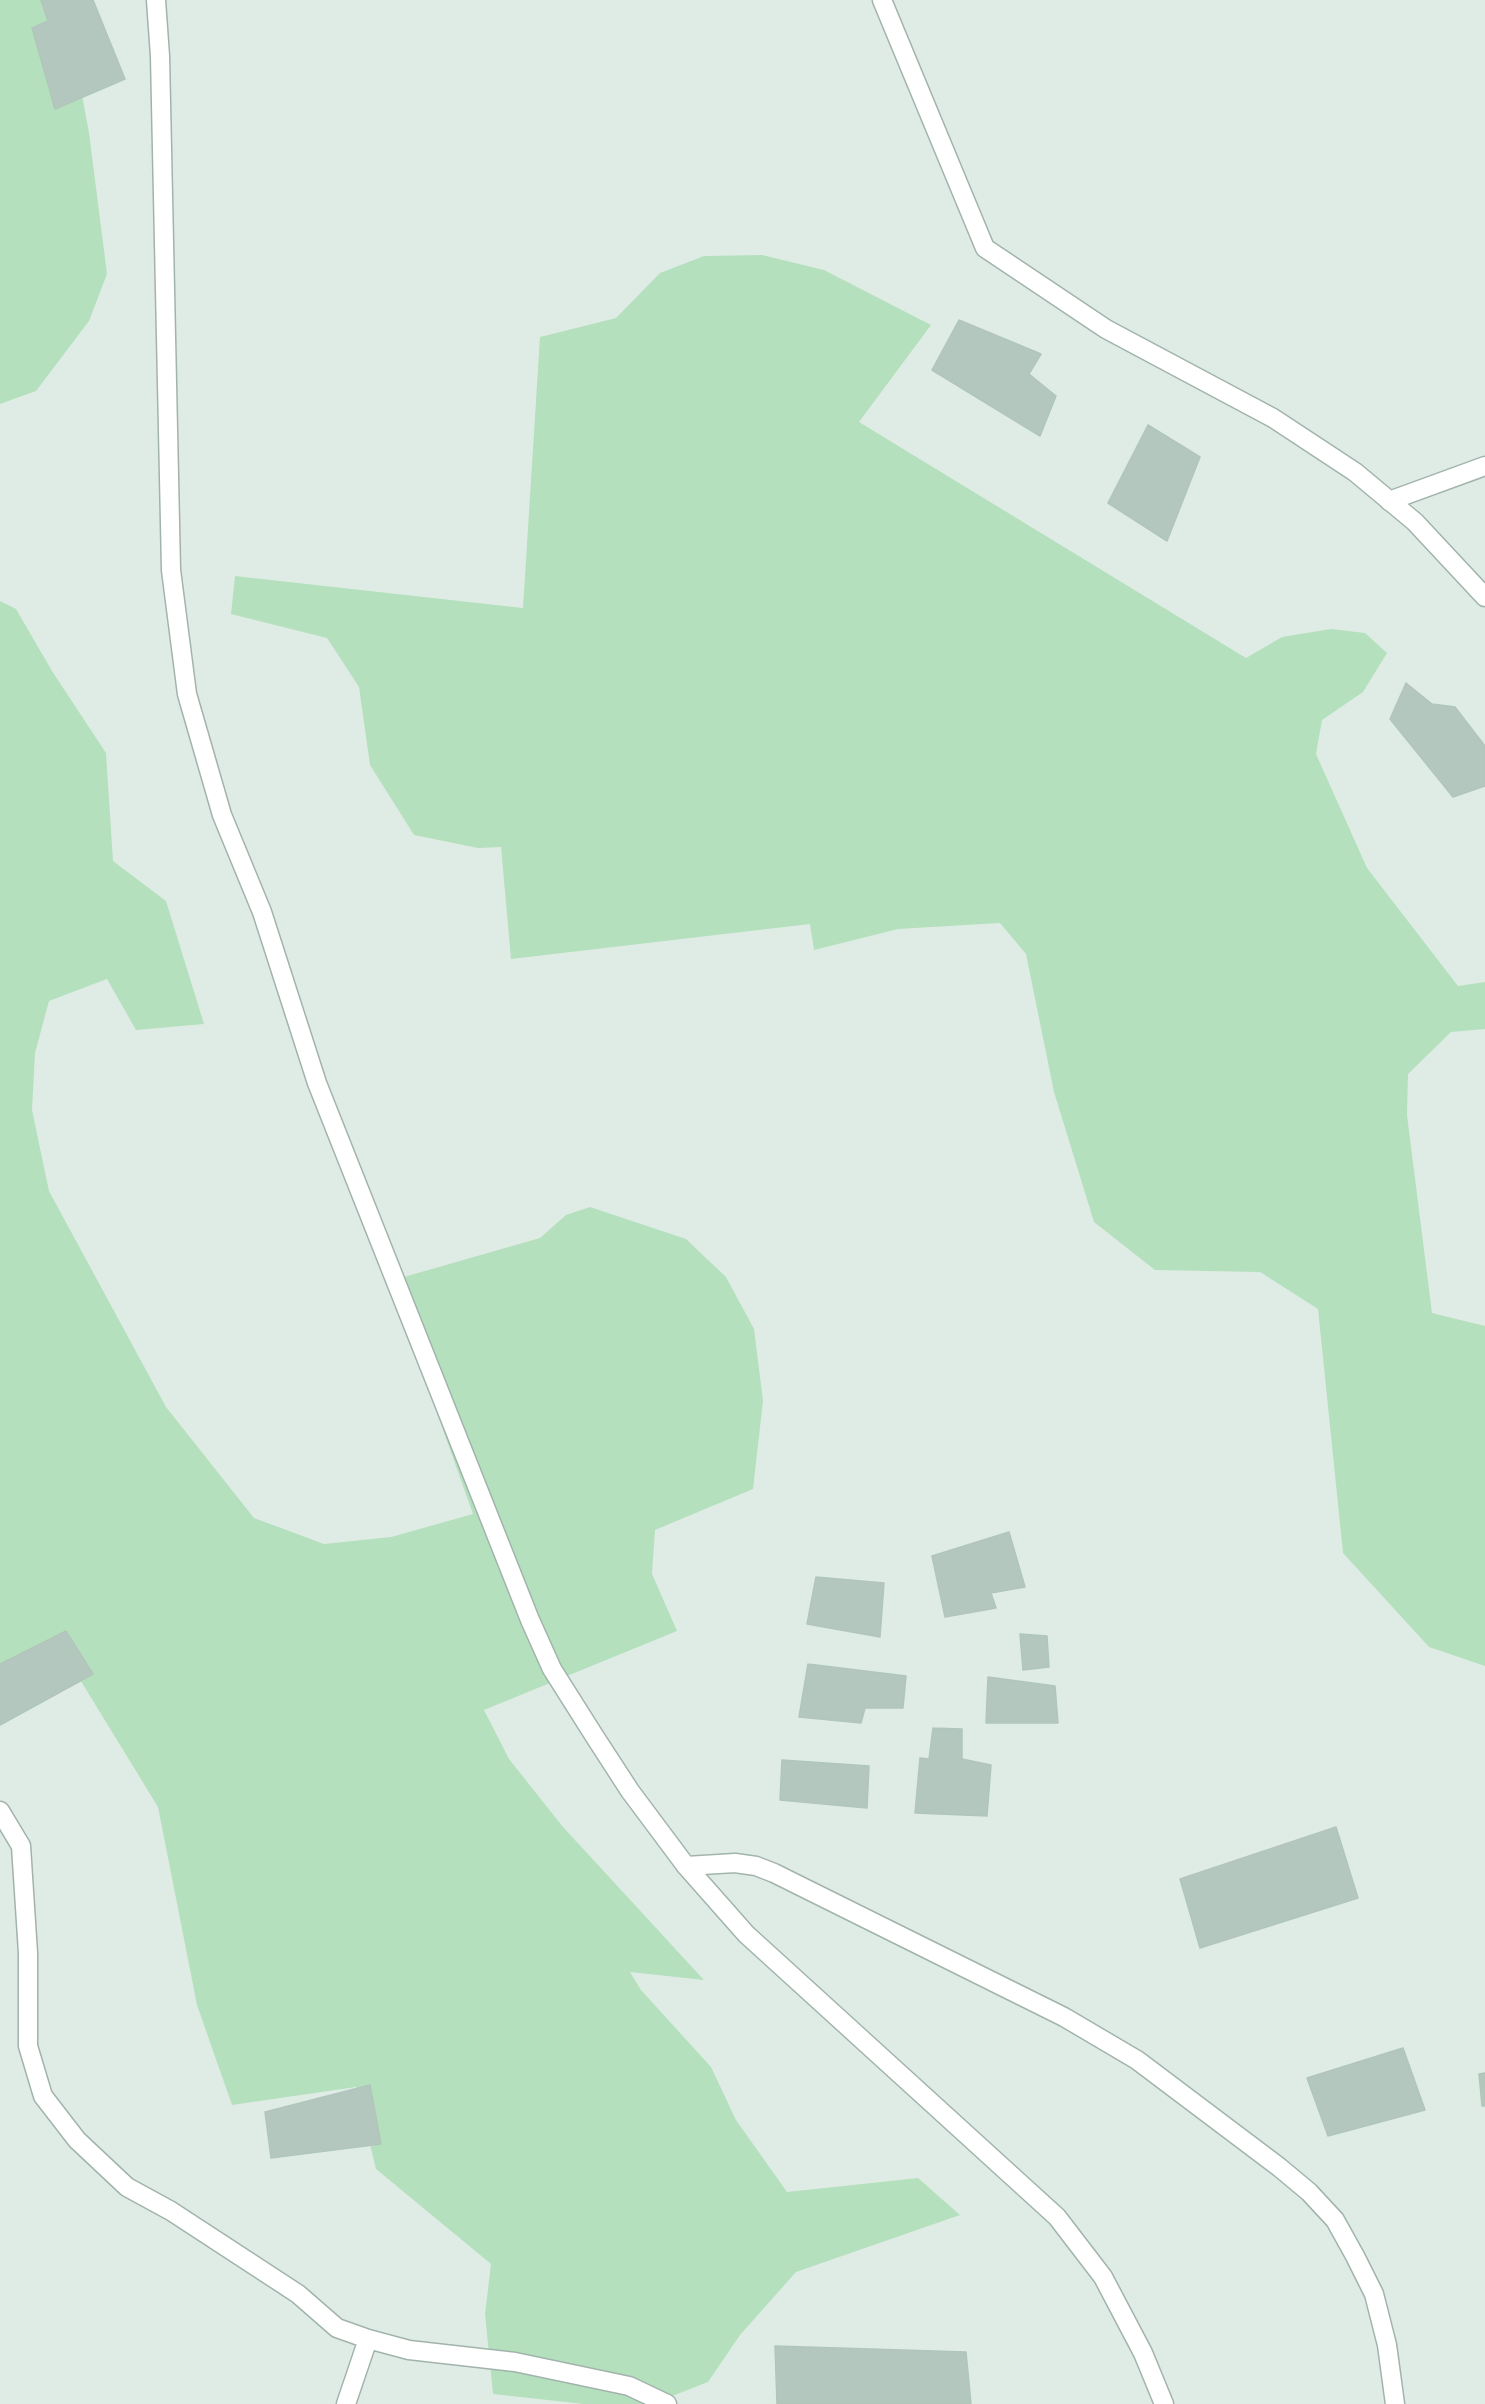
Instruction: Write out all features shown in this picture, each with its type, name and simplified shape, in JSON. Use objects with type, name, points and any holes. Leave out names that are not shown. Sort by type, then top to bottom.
[{"type":"street","points":[[156,0],[160,56],[171,570],[187,694],[222,814],[262,912],[317,1083],[530,1620],[552,1668],[630,1791],[686,1866],[746,1934],[1057,2217],[1103,2277],[1143,2353],[1164,2404]]},
{"type":"street","points":[[882,0],[985,248],[1106,329],[1273,418],[1355,472],[1415,522],[1485,597]]},
{"type":"street","points":[[1389,501],[1485,466]]},
{"type":"street","points":[[0,1811],[21,1846],[28,1953],[28,2046],[43,2096],[77,2140],[127,2187],[171,2211],[298,2294],[337,2328],[410,2350],[515,2362],[629,2386],[667,2404]]},
{"type":"street","points":[[686,1866],[735,1863],[756,1866],[774,1873],[1064,2017],[1137,2060],[1279,2167],[1309,2192],[1335,2220],[1374,2294],[1387,2345],[1395,2404]]},
{"type":"street","points":[[346,2404],[368,2339]]},
{"type":"green space","points":[[0,0],[63,0],[89,133],[107,274],[89,321],[36,391],[0,404]]},
{"type":"green space","points":[[762,255],[824,270],[931,325],[859,422],[1246,658],[1282,637],[1331,629],[1365,633],[1387,653],[1363,692],[1322,720],[1316,754],[1367,868],[1458,986],[1485,982],[1485,1029],[1451,1032],[1408,1074],[1407,1115],[1432,1313],[1485,1326],[1485,1666],[1429,1647],[1343,1553],[1318,1309],[1260,1272],[1155,1270],[1094,1222],[1054,1092],[1026,954],[1000,923],[898,929],[814,950],[810,924],[511,959],[501,847],[478,848],[414,835],[370,765],[359,687],[327,638],[231,614],[235,576],[523,608],[540,337],[616,318],[660,273],[704,256]]},
{"type":"green space","points":[[0,601],[16,609],[52,671],[106,753],[113,861],[166,901],[204,1024],[136,1030],[107,979],[49,1001],[35,1053],[32,1110],[49,1191],[166,1407],[254,1518],[324,1544],[391,1537],[473,1514],[390,1281],[540,1238],[566,1215],[590,1207],[686,1239],[726,1277],[754,1329],[763,1401],[753,1489],[655,1530],[652,1574],[677,1631],[484,1710],[509,1759],[563,1827],[704,1980],[630,1972],[641,1990],[711,2067],[736,2120],[787,2192],[918,2178],[960,2215],[796,2272],[740,2335],[708,2382],[652,2404],[584,2404],[493,2394],[485,2314],[491,2264],[376,2169],[356,2087],[232,2105],[197,2005],[158,1807],[60,1647],[0,1668]]},
{"type":"building","points":[[41,0],[93,0],[125,79],[55,109],[32,28],[48,21]]},
{"type":"building","points":[[959,320],[1041,354],[1029,374],[1056,396],[1040,436],[932,370]]},
{"type":"building","points":[[1148,425],[1200,457],[1167,541],[1108,503]]},
{"type":"building","points":[[1406,683],[1432,704],[1455,707],[1485,746],[1485,786],[1453,797],[1390,719]]},
{"type":"building","points":[[1009,1532],[1025,1587],[991,1593],[996,1608],[945,1617],[932,1556]]},
{"type":"building","points":[[816,1577],[884,1583],[880,1637],[807,1624]]},
{"type":"building","points":[[66,1631],[93,1674],[0,1725],[0,1664]]},
{"type":"building","points":[[1020,1634],[1047,1636],[1049,1667],[1023,1670]]},
{"type":"building","points":[[808,1664],[906,1676],[903,1708],[865,1708],[861,1723],[799,1717]]},
{"type":"building","points":[[988,1677],[1055,1686],[1058,1723],[986,1723]]},
{"type":"building","points":[[933,1728],[962,1729],[962,1759],[991,1765],[987,1816],[915,1813],[920,1758],[929,1759]]},
{"type":"building","points":[[782,1760],[869,1766],[867,1808],[780,1800]]},
{"type":"building","points":[[1336,1827],[1358,1898],[1200,1948],[1180,1879]]},
{"type":"building","points":[[1403,2048],[1425,2110],[1328,2136],[1307,2078]]},
{"type":"building","points":[[1485,2073],[1485,2106],[1482,2106],[1479,2074]]},
{"type":"building","points":[[370,2085],[381,2144],[271,2158],[265,2112]]},
{"type":"building","points":[[775,2346],[966,2352],[971,2404],[777,2404]]}]
